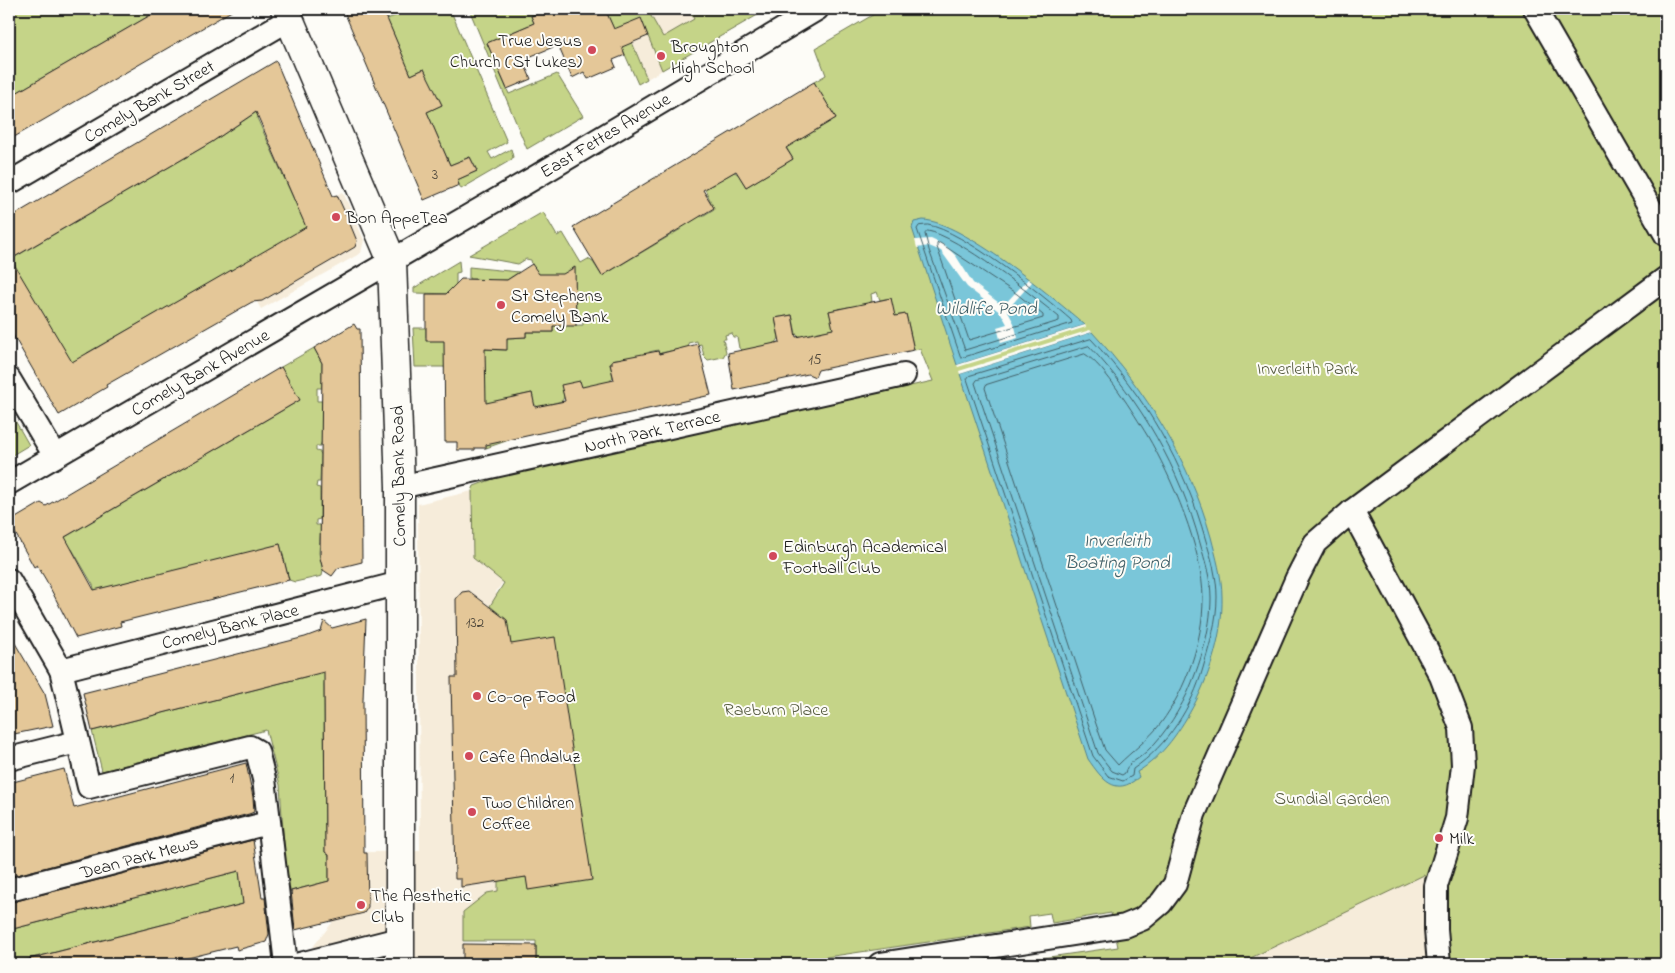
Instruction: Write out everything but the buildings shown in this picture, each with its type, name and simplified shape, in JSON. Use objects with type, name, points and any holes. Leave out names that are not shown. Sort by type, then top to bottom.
[{"type":"main road","name":"Comely Bank Road","points":[[288,14],[392,261],[400,487],[400,951]]},
{"type":"street","name":"East Fettes Avenue","points":[[392,261],[817,9]]},
{"type":"street","points":[[1535,9],[1666,235]]},
{"type":"street","name":"Comely Bank Street","points":[[9,183],[288,14]]},
{"type":"street","name":"Comely Bank Avenue","points":[[9,483],[392,261]]},
{"type":"street","points":[[880,964],[1125,926],[1142,919],[1161,903],[1175,884],[1194,814],[1308,554],[1315,543],[1352,511],[1666,278]]},
{"type":"street","name":"North Park Terrace","points":[[400,487],[904,375]]},
{"type":"street","points":[[9,379],[55,456]]},
{"type":"street","points":[[1352,511],[1441,676],[1461,728],[1463,765],[1457,818],[1436,886],[1435,922],[1439,964]]},
{"type":"street","points":[[9,580],[61,670],[89,787],[250,747],[255,748],[264,779],[286,964]]},
{"type":"street","name":"Comely Bank Place","points":[[61,670],[400,582]]},
{"type":"street","points":[[9,759],[77,742]]},
{"type":"street","name":"Dean Park Mews","points":[[9,890],[268,823]]},
{"type":"street","points":[[300,964],[400,951]]},
{"type":"shaded area","name":"Broughton High School","points":[[618,9],[768,9],[647,79]]},
{"type":"shaded area","points":[[343,192],[364,240],[361,253],[261,309],[236,267],[307,227],[299,210]]},
{"type":"shaded area","points":[[472,491],[473,558],[503,582],[496,592],[507,620],[546,874],[499,891],[463,912],[463,943],[536,945],[536,964],[299,964],[332,923],[323,883],[329,856],[326,853],[420,851],[418,504]]},
{"type":"shaded area","points":[[1425,875],[1431,964],[1238,964],[1400,886]]},
{"type":"green space","points":[[9,9],[161,9],[9,97]]},
{"type":"green space","points":[[401,9],[450,9],[507,142],[488,152],[492,159],[511,149],[513,157],[511,160],[461,189],[457,180],[477,171],[470,157],[450,165],[427,112],[442,105],[439,99],[425,105],[426,73],[424,69],[411,75],[387,19],[403,13]]},
{"type":"green space","points":[[469,9],[537,9],[539,13],[531,16],[534,23],[487,43],[509,94],[557,74],[583,116],[527,149]]},
{"type":"green space","name":"Broughton High School","points":[[605,9],[647,9],[663,37],[694,19],[689,9],[768,9],[662,70],[641,19],[625,25],[647,79],[638,84]]},
{"type":"green space","name":"Inverleith Park","points":[[883,9],[1666,9],[1666,964],[1431,964],[1424,875],[1238,964],[1001,964],[1118,947],[1111,913],[1052,923],[1050,913],[1029,916],[1030,927],[779,964],[536,964],[536,941],[463,941],[463,912],[487,893],[498,891],[498,881],[546,874],[507,620],[490,606],[504,583],[473,558],[472,491],[474,486],[504,475],[933,381],[920,349],[914,350],[906,314],[894,316],[891,298],[880,300],[877,292],[871,294],[872,314],[848,307],[829,311],[834,329],[820,332],[828,368],[824,369],[822,357],[796,334],[792,315],[775,318],[779,338],[776,343],[764,346],[772,382],[763,384],[755,350],[745,352],[739,348],[737,337],[733,337],[732,333],[725,335],[726,339],[723,339],[726,352],[723,357],[708,360],[704,356],[701,344],[698,345],[697,341],[688,343],[689,347],[659,354],[658,350],[649,352],[650,356],[616,359],[612,360],[612,364],[610,364],[613,377],[610,381],[610,417],[562,386],[564,397],[562,401],[538,407],[534,404],[532,393],[514,397],[509,440],[486,448],[444,367],[415,367],[413,328],[426,328],[426,337],[430,341],[438,337],[473,349],[506,350],[507,338],[526,337],[526,332],[553,332],[553,326],[583,325],[583,317],[576,317],[534,274],[531,260],[526,259],[518,264],[469,255],[543,212],[557,236],[563,233],[581,263],[588,259],[593,262],[602,276],[681,229],[673,214],[695,207],[701,217],[714,209],[705,189],[714,184],[708,174],[716,169],[722,179],[734,172],[738,174],[746,187],[793,159],[786,147],[800,129],[805,137],[836,118],[814,82],[826,75],[816,48]]},
{"type":"green space","points":[[258,111],[260,116],[257,118],[307,228],[87,353],[76,367],[73,367],[9,259],[212,142]]},
{"type":"green space","points":[[459,261],[460,272],[456,273],[456,294],[414,293],[414,288]]},
{"type":"green space","points":[[469,267],[519,272],[507,280],[477,281],[477,279],[469,279]]},
{"type":"green space","points":[[314,348],[322,363],[322,388],[317,388],[317,401],[322,401],[322,441],[320,446],[316,446],[316,451],[320,452],[321,455],[320,482],[317,482],[316,487],[320,488],[320,519],[316,520],[316,525],[321,525],[319,553],[323,571],[322,576],[295,582],[289,580],[280,544],[97,598],[93,585],[72,549],[67,548],[62,539],[295,403],[281,367]]},
{"type":"green space","points":[[9,410],[29,445],[9,457]]},
{"type":"green space","points":[[327,667],[324,684],[325,852],[329,856],[329,881],[287,892],[280,785],[266,730],[102,771],[92,731],[312,675]]},
{"type":"green space","points":[[239,871],[243,904],[9,964],[9,930]]},
{"type":"water","name":"Wildlife Pond","points":[[923,220],[940,224],[960,233],[983,247],[1030,280],[1085,325],[957,365],[912,228],[914,222]]},
{"type":"water","name":"Inverleith Boating Pond","points":[[1092,332],[1148,402],[1178,453],[1202,508],[1217,559],[1222,589],[1222,610],[1215,652],[1195,703],[1184,723],[1170,742],[1155,759],[1137,772],[1139,777],[1123,786],[1116,786],[1104,779],[1088,759],[960,374]]},
{"type":"pier","points":[[931,239],[946,246],[956,256],[973,283],[1003,306],[1028,279],[1032,282],[1007,310],[1014,323],[1018,338],[1001,343],[997,327],[1007,324],[1001,313],[967,287],[941,251],[929,246],[917,248],[915,240]]},
{"type":"pier","points":[[1085,325],[1086,327],[958,367],[957,365]]},
{"type":"pier","points":[[1090,330],[1092,332],[960,374],[959,371]]},
{"type":"place","name":"True Jesus Church (St Lukes)","points":[[592,50]]},
{"type":"place","name":"Broughton High School","points":[[661,56]]},
{"type":"place","name":"Bon AppeTea","points":[[336,217]]},
{"type":"place","name":"St Stephens Comely Bank","points":[[501,305]]},
{"type":"place","name":"Edinburgh Academical Football Club","points":[[773,556]]},
{"type":"place","name":"Co-op Food","points":[[477,696]]},
{"type":"place","name":"Cafe Andaluz","points":[[469,756]]},
{"type":"place","name":"Two Children Coffee","points":[[472,812]]},
{"type":"place","name":"Milk","points":[[1439,838]]},
{"type":"place","name":"The Aesthetic Club","points":[[361,905]]},
{"type":"park label","name":"Raeburn Place","points":[[776,709]]},
{"type":"park label","name":"Sundial Garden","points":[[1332,798]]}]
